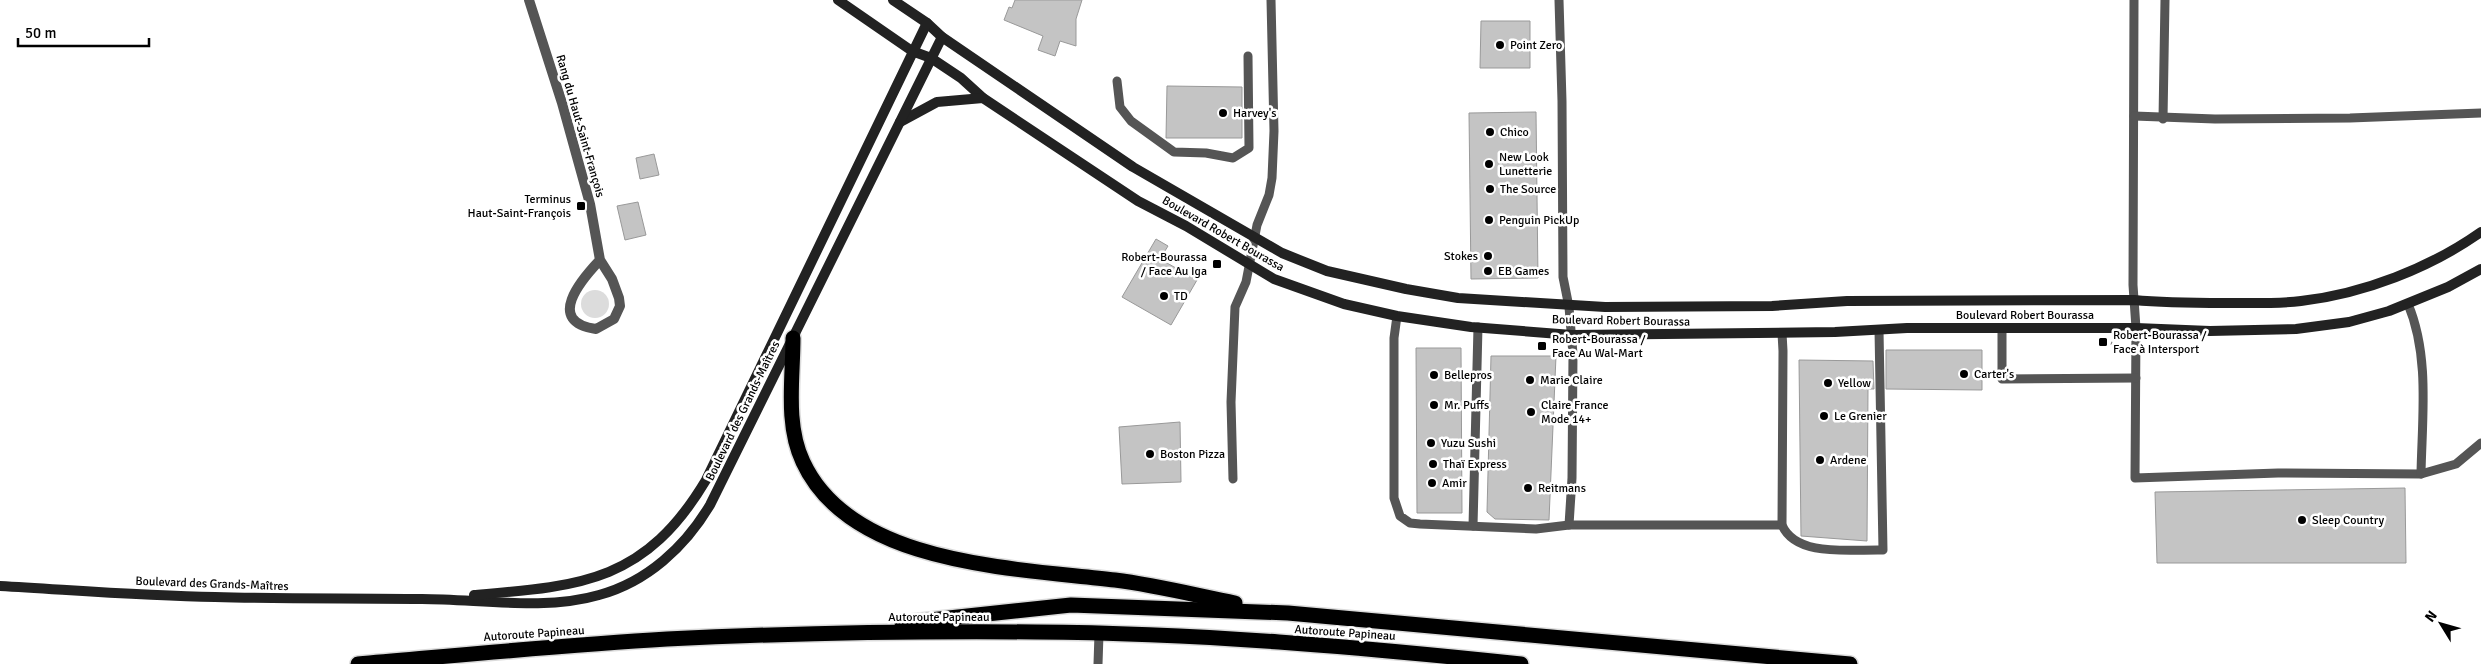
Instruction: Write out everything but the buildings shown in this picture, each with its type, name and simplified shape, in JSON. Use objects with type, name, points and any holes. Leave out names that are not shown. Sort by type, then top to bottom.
[{"type":"highway","points":[[793,338],[792,421],[802,460],[810,476],[837,506],[874,533],[939,555],[990,564],[1118,581],[1288,613]]},
{"type":"highway","points":[[806,634],[1072,605],[1288,613],[1850,664]]},
{"type":"highway","name":"Autoroute Papineau","points":[[358,664],[527,649],[806,634],[1039,632],[1297,644],[1521,664]]},
{"type":"street","name":"Rang du Haut-Saint-François","points":[[529,0],[562,103],[587,195],[600,260],[617,288],[620,306],[614,319],[603,327],[596,329],[581,325],[575,320],[570,309],[570,303],[578,285],[600,260]]},
{"type":"street","name":"Boulevard Robert Bourassa","points":[[838,0],[912,51],[931,58],[961,78],[983,98],[1138,201],[1226,250],[1249,266],[1308,293],[1344,304],[1397,316],[1478,327],[1572,335],[2002,328],[2296,329],[2349,322],[2408,304],[2448,287],[2481,269]]},
{"type":"street","name":"Boulevard Robert Bourassa","points":[[893,0],[927,23],[942,37],[1133,167],[1282,254],[1328,271],[1406,289],[1458,298],[1569,307],[1772,306],[1846,301],[2134,300],[2165,303],[2282,303],[2311,300],[2400,275],[2436,259],[2481,232]]},
{"type":"street","name":"Boulevard des Grands-Maîtres","points":[[423,599],[550,588],[592,578],[615,569],[649,550],[677,524],[706,480],[927,23]]},
{"type":"street","name":"Boulevard des Grands-Maîtres","points":[[0,586],[214,597],[423,599],[547,603],[569,601],[612,591],[652,570],[682,543],[705,514],[942,37]]},
{"type":"street","points":[[899,122],[938,102],[983,98]]},
{"type":"lane","points":[[1233,478],[1231,402],[1235,307],[1246,282],[1259,216],[1271,187],[1273,162],[1270,0]]},
{"type":"lane","points":[[1559,0],[1562,101],[1563,277],[1572,335],[1572,478],[1569,525]]},
{"type":"lane","points":[[2134,0],[2132,285],[2136,328],[2136,478],[2303,473],[2421,474],[2456,464],[2481,443]]},
{"type":"lane","points":[[2163,119],[2165,0]]},
{"type":"lane","points":[[1117,81],[1120,107],[1131,121],[1174,152],[1206,153],[1233,158],[1249,148],[1248,56]]},
{"type":"lane","points":[[2134,116],[2163,119],[2350,118],[2481,113]]},
{"type":"lane","points":[[2408,304],[2418,332],[2421,358],[2421,474]]},
{"type":"lane","points":[[1397,316],[1394,338],[1393,477],[1396,508],[1400,516],[1410,523],[1544,529],[1569,525],[1782,525]]},
{"type":"lane","points":[[1472,526],[1478,327]]},
{"type":"lane","points":[[2002,328],[2002,379],[2136,378]]},
{"type":"lane","points":[[1782,333],[1782,525],[1791,539],[1800,545],[1813,548],[1883,550],[1879,330]]},
{"type":"lane","points":[[1098,664],[1099,634]]},
{"type":"shaded area","points":[[595,290],[605,294],[609,304],[605,314],[595,318],[585,314],[581,304],[585,294]]},
{"type":"place","name":"Point Zero","points":[[1500,45]]},
{"type":"place","name":"Harvey's","points":[[1223,113]]},
{"type":"place","name":"Chico","points":[[1490,132]]},
{"type":"place","name":"New Look Lunetterie","points":[[1489,164]]},
{"type":"place","name":"The Source","points":[[1490,189]]},
{"type":"place","name":"Terminus Haut-Saint-François","points":[[581,206]]},
{"type":"place","name":"Penguin PickUp","points":[[1489,220]]},
{"type":"place","name":"Stokes","points":[[1488,256]]},
{"type":"place","name":"Robert-Bourassa / Face Au Iga","points":[[1217,264]]},
{"type":"place","name":"EB Games","points":[[1488,271]]},
{"type":"place","name":"TD","points":[[1164,296]]},
{"type":"place","name":"Robert-Bourassa / Face à Intersport","points":[[2103,342]]},
{"type":"place","name":"Robert-Bourassa / Face Au Wal-Mart","points":[[1542,346]]},
{"type":"place","name":"Carter's","points":[[1964,374]]},
{"type":"place","name":"Bellepros","points":[[1434,375]]},
{"type":"place","name":"Marie Claire","points":[[1530,380]]},
{"type":"place","name":"Yellow","points":[[1828,383]]},
{"type":"place","name":"Mr. Puffs","points":[[1434,405]]},
{"type":"place","name":"Claire France Mode 14+","points":[[1531,412]]},
{"type":"place","name":"Le Grenier","points":[[1824,416]]},
{"type":"place","name":"Yuzu Sushi","points":[[1431,443]]},
{"type":"place","name":"Boston Pizza","points":[[1150,454]]},
{"type":"place","name":"Ardene","points":[[1820,460]]},
{"type":"place","name":"Thaï Express","points":[[1433,464]]},
{"type":"place","name":"Amir","points":[[1432,483]]},
{"type":"place","name":"Reitmans","points":[[1528,488]]},
{"type":"place","name":"Sleep Country","points":[[2302,520]]}]
